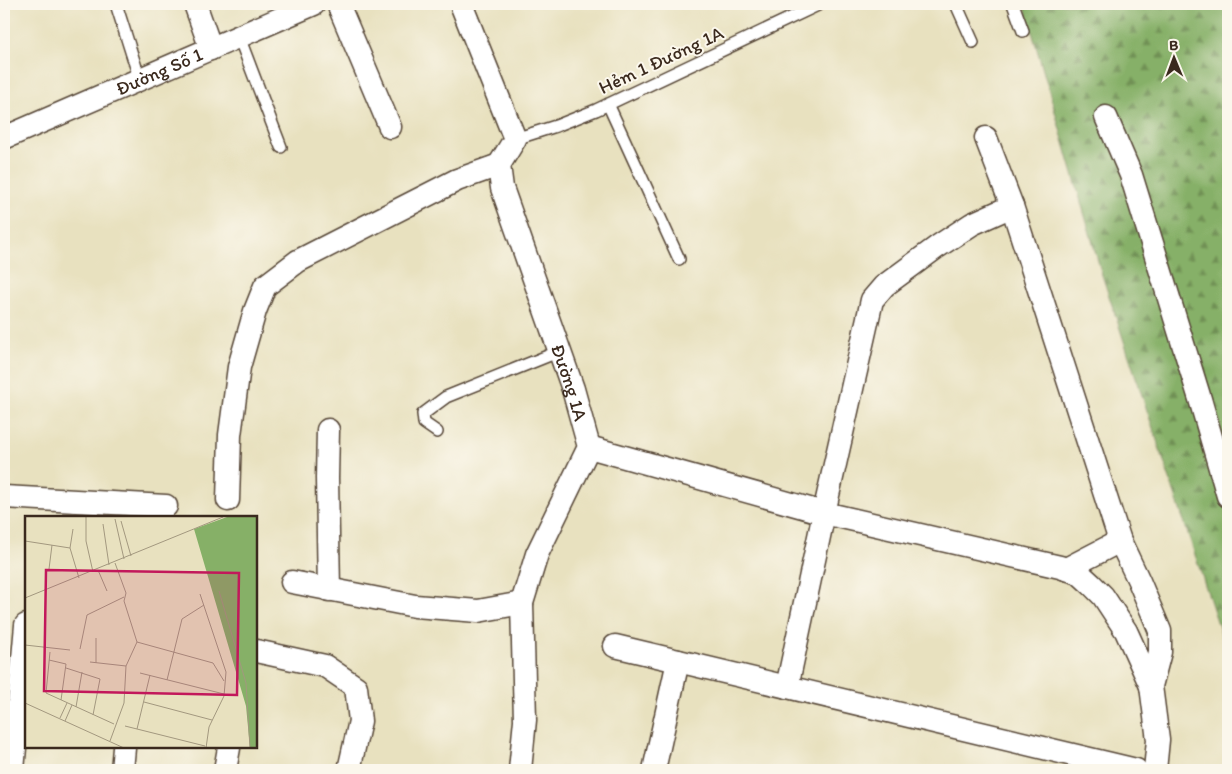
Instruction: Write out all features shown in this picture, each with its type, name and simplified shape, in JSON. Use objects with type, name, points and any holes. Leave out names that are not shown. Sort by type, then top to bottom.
[{"type":"street","points":[[195,4],[211,49]]},
{"type":"street","points":[[338,4],[390,127]]},
{"type":"street","points":[[228,500],[230,435],[239,368],[255,311],[265,286],[298,261],[457,180],[499,165],[515,139],[461,4]]},
{"type":"street","name":"Đường Số 1","points":[[4,138],[239,37],[305,6]]},
{"type":"street","points":[[1106,117],[1131,175],[1228,496]]},
{"type":"street","points":[[986,138],[1012,206],[1120,541],[1160,631],[1160,652],[1151,686]]},
{"type":"street","name":"Đường 1A","points":[[499,165],[502,188],[573,389],[588,447]]},
{"type":"street","points":[[787,687],[872,300],[884,286],[937,247],[972,224],[1012,206]]},
{"type":"street","points":[[328,430],[329,590]]},
{"type":"street","points":[[520,770],[525,720],[522,603],[537,554],[588,447],[824,513],[1079,573],[1103,596],[1126,631],[1151,686],[1158,740],[1155,770]]},
{"type":"street","points":[[4,497],[166,506]]},
{"type":"street","points":[[1066,569],[1120,541]]},
{"type":"street","points":[[292,582],[424,607],[478,611],[522,603]]},
{"type":"street","points":[[13,770],[25,636]]},
{"type":"street","points":[[615,646],[1136,770]]},
{"type":"street","points":[[258,651],[325,666],[356,687],[360,721],[349,770]]},
{"type":"street","points":[[654,770],[678,661]]},
{"type":"street","points":[[122,770],[124,749]]},
{"type":"street","points":[[225,770],[228,749]]},
{"type":"lane","points":[[116,4],[140,80]]},
{"type":"lane","name":"Hẻm 1 Đường 1A","points":[[515,139],[556,126],[608,104],[820,4]]},
{"type":"lane","points":[[956,4],[973,42]]},
{"type":"lane","points":[[1013,4],[1024,30]]},
{"type":"lane","points":[[239,37],[281,147]]},
{"type":"lane","points":[[608,104],[679,259]]},
{"type":"lane","points":[[437,432],[424,423],[423,414],[446,397],[560,351]]},
{"type":"green space","points":[[1024,4],[1228,4],[1228,654],[1102,275]]}]
